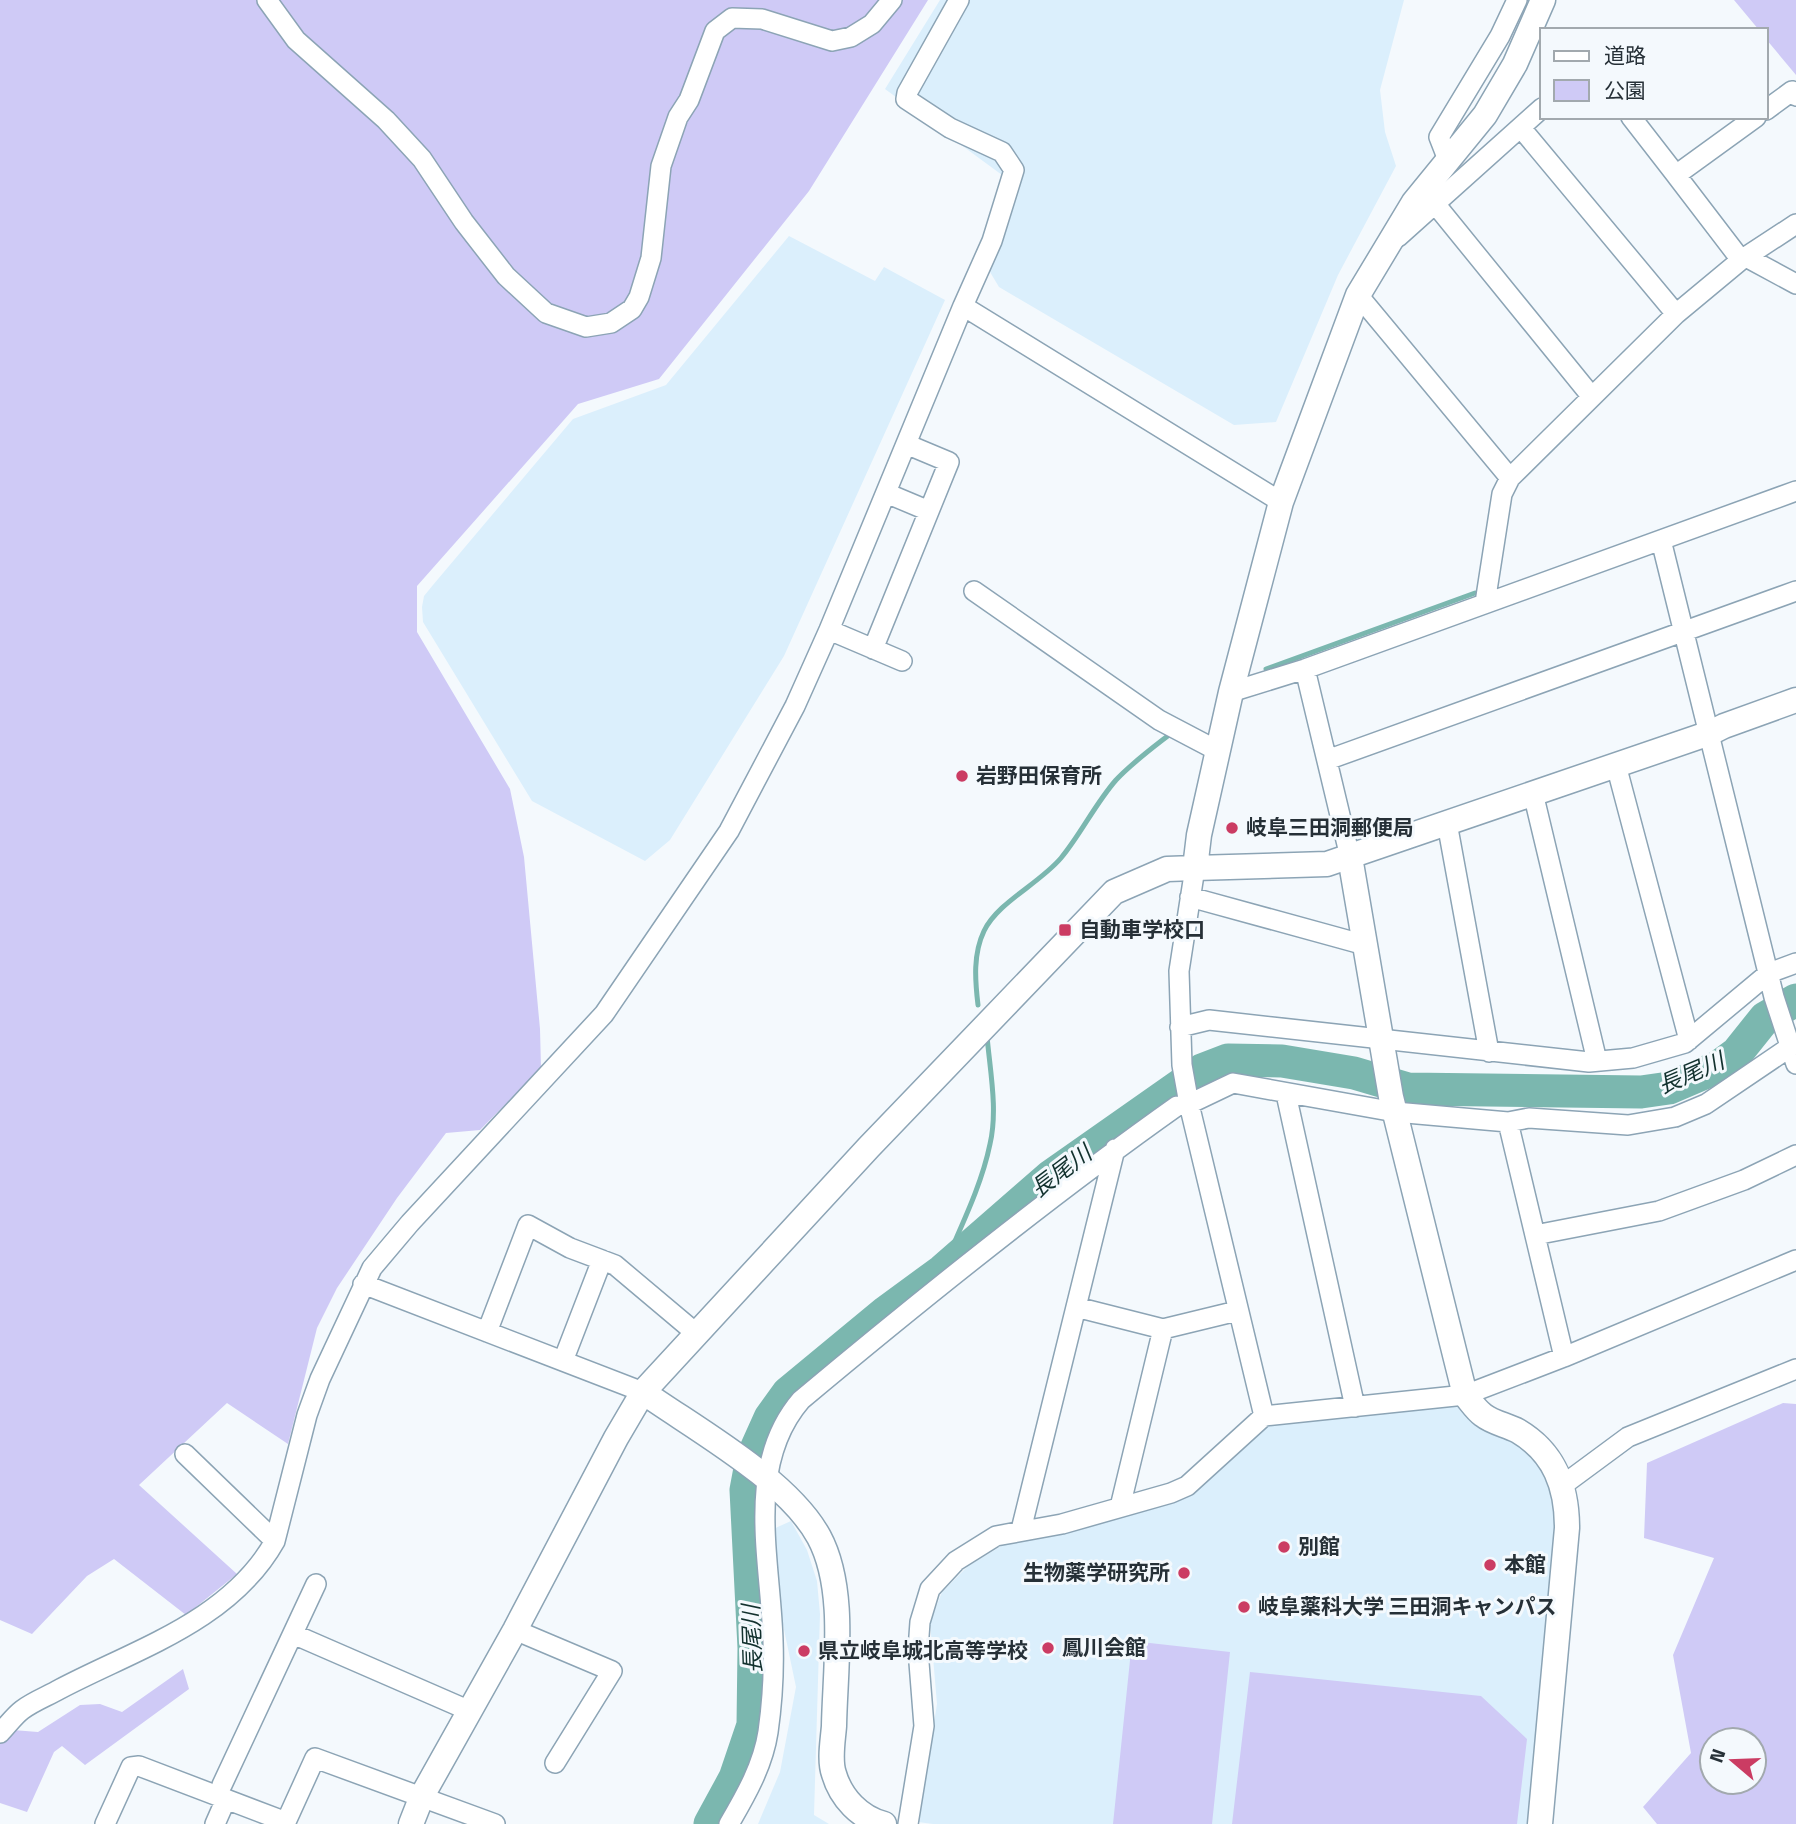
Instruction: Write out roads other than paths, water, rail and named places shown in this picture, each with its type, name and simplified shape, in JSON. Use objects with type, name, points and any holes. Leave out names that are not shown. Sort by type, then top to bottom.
[{"type":"street","points":[[268,0],[296,40],[386,120],[422,159],[464,222],[506,276],[546,313],[586,327],[611,323],[632,309],[639,297],[651,258],[661,166],[678,117],[689,100],[715,31],[732,18],[762,19],[832,41],[851,37],[872,24],[892,0]]},
{"type":"street","points":[[0,1733],[22,1710],[197,1620],[235,1590],[266,1558],[275,1541],[307,1415],[363,1284],[373,1268],[410,1223],[604,1014],[746,803],[795,706],[829,629],[992,241],[1014,170],[1002,152],[950,128],[906,99],[959,0]]},
{"type":"street","points":[[1448,160],[1439,137],[1500,36],[1517,0]]},
{"type":"street","points":[[1264,1416],[1187,1098],[1182,1065],[1179,971],[1199,835],[1231,692],[1281,502],[1358,295],[1414,202],[1491,105],[1515,64],[1543,0]]},
{"type":"street","points":[[1768,109],[1792,91],[1796,96]]},
{"type":"street","points":[[1384,249],[1540,110]]},
{"type":"street","points":[[1633,119],[1744,259],[1796,284]]},
{"type":"street","points":[[1676,174],[1753,119]]},
{"type":"street","points":[[1521,128],[1676,314]]},
{"type":"street","points":[[1436,205],[1592,397]]},
{"type":"street","points":[[1485,603],[1502,494],[1510,478],[1676,314],[1744,259],[1796,224]]},
{"type":"street","points":[[1358,295],[1510,478]]},
{"type":"street","points":[[963,306],[1281,502]]},
{"type":"street","points":[[873,649],[949,462],[906,444]]},
{"type":"street","points":[[1231,692],[1304,669],[1796,491]]},
{"type":"street","points":[[886,494],[929,511]]},
{"type":"street","points":[[729,1824],[754,1781],[768,1733],[773,1643],[765,1542],[764,1476],[783,1426],[801,1399],[928,1294],[1115,1149],[1187,1098],[1233,1083],[1286,1094],[1393,1104],[1508,1122],[1529,1118],[1628,1125],[1675,1117],[1706,1104],[1794,1051],[1781,1023],[1774,997],[1661,540]]},
{"type":"street","points":[[974,591],[1159,720],[1217,751]]},
{"type":"street","points":[[1327,761],[1796,592]]},
{"type":"street","points":[[829,629],[902,661]]},
{"type":"street","points":[[1304,669],[1350,856],[1393,1104],[1465,1395],[1485,1417],[1516,1430],[1534,1442],[1547,1456],[1563,1485],[1567,1528],[1540,1824]]},
{"type":"street","points":[[411,1824],[422,1796],[643,1392],[869,1147],[1114,892],[1167,869],[1327,864],[1710,733],[1796,700]]},
{"type":"street","points":[[1616,765],[1689,1040]]},
{"type":"street","points":[[1533,793],[1597,1061]]},
{"type":"street","points":[[1447,823],[1489,1052]]},
{"type":"street","points":[[1191,897],[1365,944]]},
{"type":"street","points":[[1180,1027],[1209,1020],[1489,1052],[1597,1061],[1633,1058],[1685,1043],[1769,973],[1796,962]]},
{"type":"street","points":[[1286,1094],[1355,1407]]},
{"type":"street","points":[[1508,1122],[1564,1357]]},
{"type":"street","points":[[1021,1530],[1115,1149]]},
{"type":"street","points":[[1535,1235],[1659,1211],[1744,1180],[1796,1155]]},
{"type":"street","points":[[487,1332],[528,1225],[570,1248],[615,1265],[696,1334]]},
{"type":"street","points":[[563,1361],[601,1260]]},
{"type":"street","points":[[908,1824],[924,1726],[918,1650],[920,1622],[930,1589],[956,1561],[996,1536],[1062,1524],[1187,1486],[1264,1416],[1465,1395],[1564,1357],[1796,1260]]},
{"type":"street","points":[[363,1284],[643,1392],[764,1476],[802,1510],[820,1538],[831,1567],[836,1613],[833,1772],[845,1798],[869,1820],[884,1824]]},
{"type":"street","points":[[1076,1307],[1163,1329],[1237,1311]]},
{"type":"street","points":[[1120,1507],[1163,1329]]},
{"type":"street","points":[[1563,1485],[1628,1437],[1796,1369]]},
{"type":"street","points":[[185,1454],[275,1541]]},
{"type":"street","points":[[215,1824],[224,1792],[316,1584]]},
{"type":"street","points":[[514,1630],[612,1671],[555,1763]]},
{"type":"street","points":[[293,1634],[470,1711]]},
{"type":"street","points":[[105,1824],[131,1767],[139,1766],[224,1792],[285,1823],[315,1758],[495,1824]]},
{"type":"waterway","points":[[1266,669],[1475,593]]},
{"type":"waterway","points":[[978,1005],[976,958],[980,940],[990,921],[1061,858],[1116,780],[1169,735]]},
{"type":"waterway","name":"長尾川","points":[[710,1824],[735,1778],[753,1725],[754,1648],[746,1490],[752,1458],[770,1418],[788,1393],[886,1312],[942,1271],[1051,1176],[1202,1070],[1228,1060],[1282,1061],[1354,1073],[1408,1089],[1641,1092],[1669,1088],[1718,1067],[1737,1053],[1765,1018],[1796,1000]]},
{"type":"waterway","points":[[942,1271],[975,1193],[990,1144],[993,1104],[987,1036]]},
{"type":"place","name":"岩野田保育所","points":[[962,776]]},
{"type":"place","name":"岐阜三田洞郵便局","points":[[1232,828]]},
{"type":"place","name":"自動車学校口","points":[[1065,930]]},
{"type":"place","name":"別館","points":[[1284,1547]]},
{"type":"place","name":"本館","points":[[1490,1565]]},
{"type":"place","name":"生物薬学研究所","points":[[1184,1573]]},
{"type":"place","name":"岐阜薬科大学 三田洞キャンパス","points":[[1244,1607]]},
{"type":"place","name":"鳳川会館","points":[[1048,1648]]},
{"type":"place","name":"県立岐阜城北高等学校","points":[[804,1651]]}]
